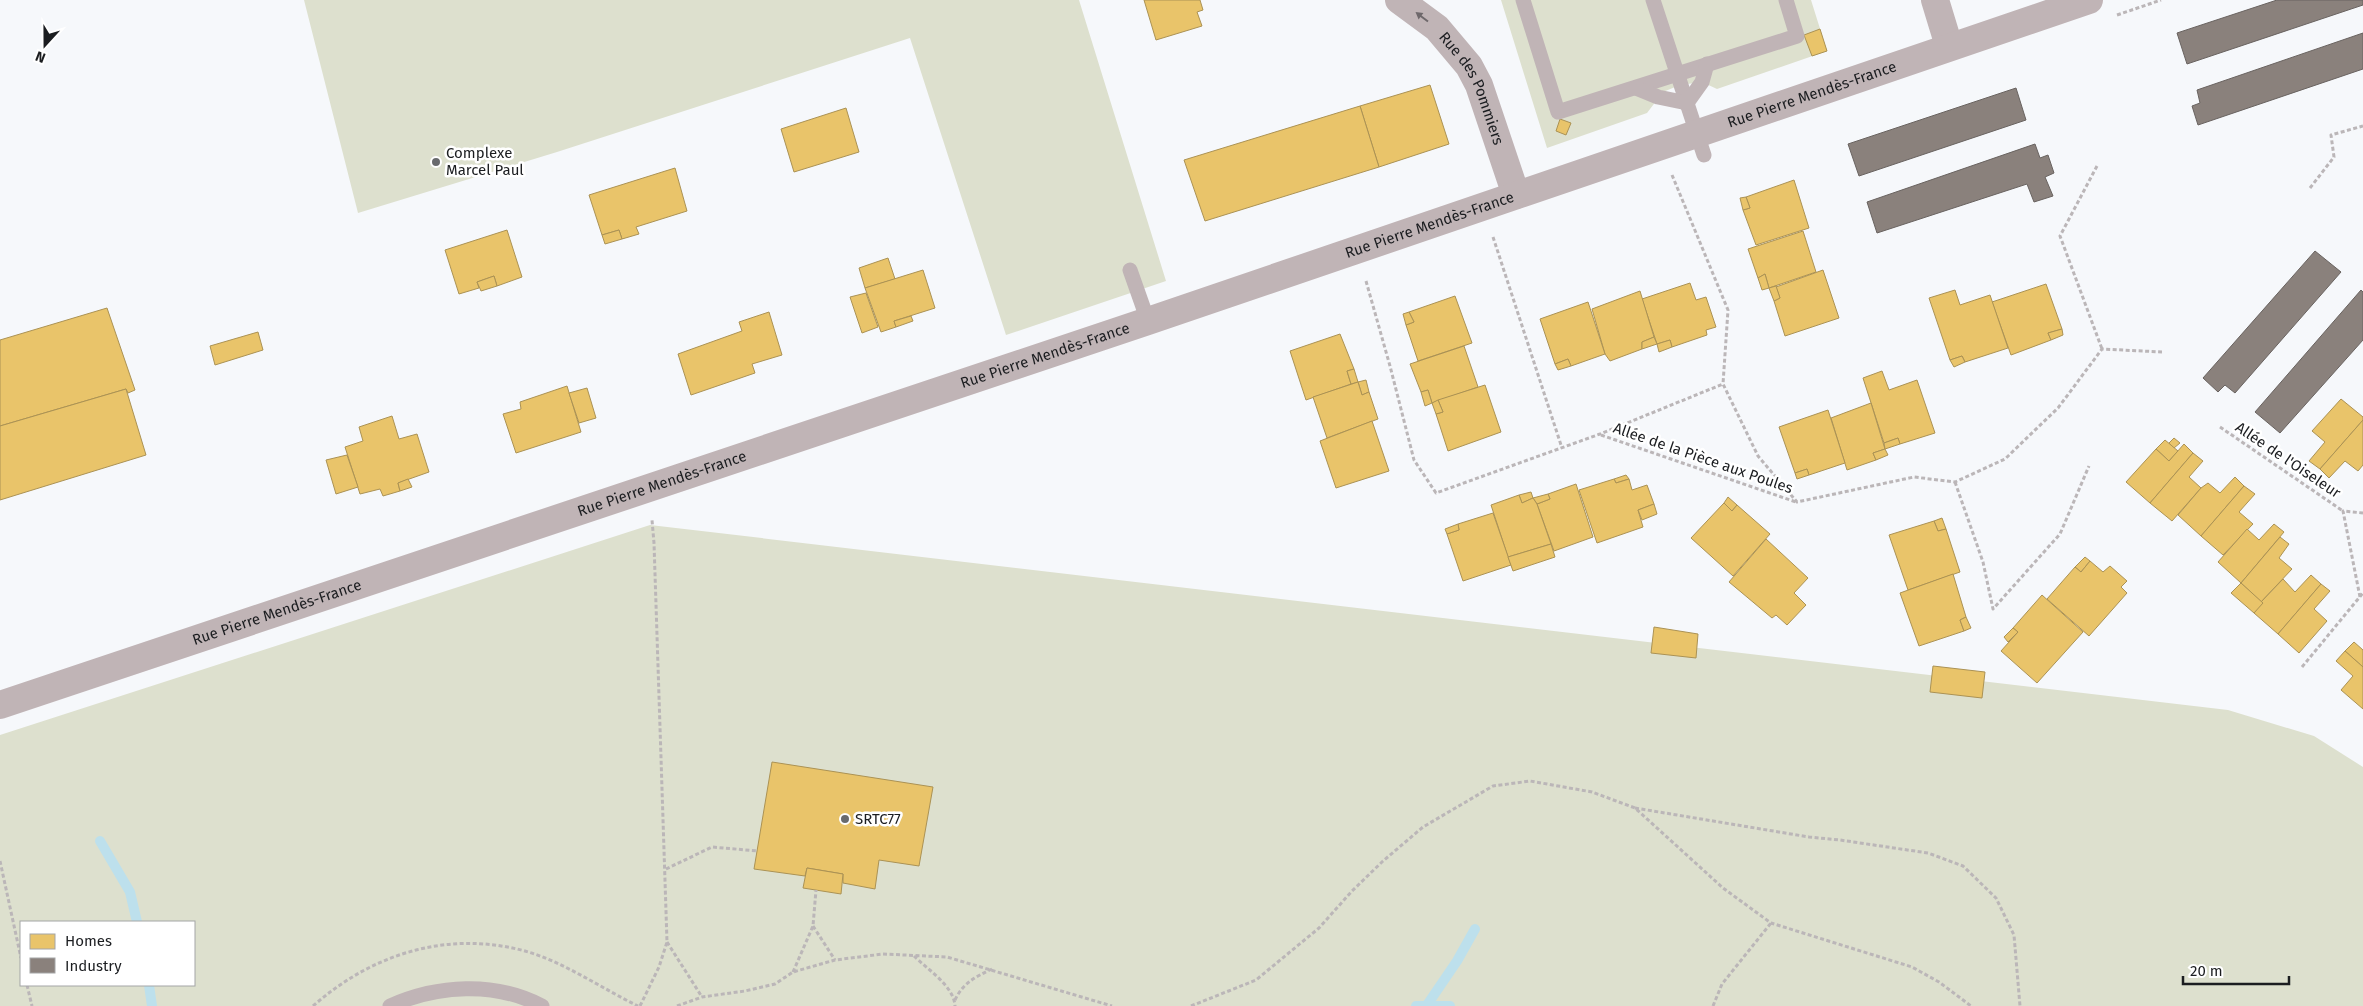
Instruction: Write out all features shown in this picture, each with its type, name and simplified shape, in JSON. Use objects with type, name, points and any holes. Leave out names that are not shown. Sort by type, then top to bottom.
[{"type":"street","name":"Rue des Pommiers","points":[[1400,0],[1437,28],[1469,66],[1479,85],[1516,195]]},
{"type":"street","points":[[1935,0],[1949,46]]},
{"type":"street","name":"Rue Pierre Mendès-France","points":[[0,705],[1148,321],[1516,195],[1700,144],[1949,46],[2089,0]]},
{"type":"lane","points":[[1523,0],[1558,112],[1797,36],[1786,0]]},
{"type":"lane","points":[[1653,0],[1700,144]]},
{"type":"lane","points":[[1687,103],[1702,82],[1707,64]]},
{"type":"lane","points":[[1636,88],[1658,97],[1687,103]]},
{"type":"lane","points":[[1130,270],[1148,321]]},
{"type":"lane","points":[[390,1006],[405,999],[431,992],[465,988],[512,994],[542,1006]]},
{"type":"path","points":[[2310,188],[2334,157],[2331,135],[2363,126]]},
{"type":"path","points":[[2097,166],[2060,236],[2102,349]]},
{"type":"path","name":"Allée de la Pièce aux Poules","points":[[1669,167],[1728,310],[1723,384],[1758,456],[1797,502]]},
{"type":"path","points":[[1490,228],[1562,448]]},
{"type":"path","name":"Allée de la Pièce aux Poules","points":[[1363,271],[1414,460],[1436,493],[1600,434],[1723,384]]},
{"type":"path","points":[[2102,349],[2162,352]]},
{"type":"path","points":[[2089,466],[2060,534],[1994,609],[1983,562],[1955,482],[2005,458],[2058,408],[2102,349]]},
{"type":"path","name":"Allée de l'Oiseleur","points":[[2220,427],[2343,511],[2363,513]]},
{"type":"path","name":"Allée de la Pièce aux Poules","points":[[1600,434],[1797,502],[1914,477],[1955,482]]},
{"type":"path","name":"Allée de l'Oiseleur","points":[[2343,511],[2360,596]]},
{"type":"path","points":[[640,1006],[659,967],[667,942],[666,869],[652,518]]},
{"type":"path","points":[[2302,667],[2363,593]]},
{"type":"path","points":[[1191,1006],[1256,980],[1319,928],[1370,873],[1423,827],[1493,786],[1530,781],[1562,785],[1592,792],[1635,808],[1809,837],[1928,853],[1963,866],[1996,898],[2014,935],[2020,1006]]},
{"type":"path","points":[[1635,808],[1723,888],[1771,924],[1912,967],[1939,982],[1971,1006]]},
{"type":"path","points":[[666,869],[712,847],[758,851]]},
{"type":"path","points":[[0,860],[20,953]]},
{"type":"path","points":[[793,972],[813,926],[816,890]]},
{"type":"path","points":[[1713,1006],[1722,984],[1771,924]]},
{"type":"path","points":[[813,926],[836,960]]},
{"type":"path","points":[[667,942],[702,997]]},
{"type":"path","points":[[677,1006],[702,997],[767,986],[793,972],[836,960],[883,954],[947,957],[993,969],[1112,1006]]},
{"type":"path","points":[[913,956],[945,985],[955,1000]]},
{"type":"path","points":[[955,1006],[955,1000],[961,988],[973,978],[993,969]]},
{"type":"path","points":[[27,986],[32,1006]]},
{"type":"green space","name":"Complexe Marcel Paul","points":[[304,0],[1079,0],[1166,281],[1006,335],[910,38],[557,152],[358,213]]},
{"type":"green space","points":[[1501,0],[1811,0],[1827,51],[1717,89],[1702,82],[1680,85],[1663,92],[1647,113],[1547,148]]},
{"type":"green space","points":[[650,525],[2228,710],[2314,736],[2363,767],[2363,1006],[0,1006],[0,735]]},
{"type":"building: Homes","points":[[1144,0],[1200,0],[1203,10],[1197,12],[1202,26],[1156,40]]},
{"type":"building: Homes","points":[[1820,29],[1827,51],[1812,56],[1804,35]]},
{"type":"building: Homes","points":[[1430,85],[1449,144],[1379,167],[1360,106]]},
{"type":"building: Homes","points":[[1360,106],[1379,167],[1205,221],[1184,160]]},
{"type":"building: Homes","points":[[846,108],[859,152],[794,172],[781,129]]},
{"type":"building: Homes","points":[[1560,119],[1571,123],[1566,135],[1556,131]]},
{"type":"building: Homes","points":[[675,168],[687,211],[636,227],[639,234],[622,239],[619,230],[602,235],[589,195]]},
{"type":"building: Homes","points":[[1794,180],[1809,228],[1756,245],[1743,210],[1750,208],[1746,197]]},
{"type":"building: Homes","points":[[1746,197],[1750,208],[1743,210],[1740,198]]},
{"type":"building: Homes","points":[[507,230],[522,277],[497,286],[494,276],[477,282],[479,288],[459,294],[445,250]]},
{"type":"building: Homes","points":[[619,230],[622,239],[605,244],[602,235]]},
{"type":"building: Homes","points":[[1803,231],[1816,272],[1769,288],[1765,274],[1758,278],[1748,249]]},
{"type":"building: Homes","points":[[888,258],[895,279],[865,288],[859,268]]},
{"type":"building: Homes","points":[[923,270],[935,308],[894,321],[896,327],[881,332],[865,288]]},
{"type":"building: Homes","points":[[1823,270],[1839,318],[1785,336],[1774,301],[1780,298],[1776,287]]},
{"type":"building: Homes","points":[[1765,274],[1769,288],[1762,290],[1758,278]]},
{"type":"building: Homes","points":[[494,276],[497,286],[481,291],[477,282]]},
{"type":"building: Homes","points":[[1690,283],[1696,300],[1706,297],[1716,327],[1706,330],[1707,335],[1672,347],[1670,340],[1657,344],[1642,299]]},
{"type":"building: Homes","points":[[2046,284],[2062,329],[2048,333],[2051,340],[2011,355],[1992,302]]},
{"type":"building: Homes","points":[[1776,286],[1780,298],[1774,301],[1769,288]]},
{"type":"building: Homes","points":[[1955,290],[1960,305],[1990,295],[2008,348],[1965,362],[1962,356],[1950,360],[1929,298]]},
{"type":"building: Homes","points":[[1640,291],[1654,337],[1642,342],[1642,349],[1610,361],[1605,354],[1592,309]]},
{"type":"building: Homes","points":[[866,293],[878,327],[862,333],[850,297]]},
{"type":"building: Homes","points":[[1455,296],[1472,343],[1418,361],[1406,325],[1414,322],[1409,312]]},
{"type":"building: Homes","points":[[1588,302],[1605,354],[1571,366],[1568,359],[1555,364],[1540,319]]},
{"type":"building: Homes","points":[[107,308],[135,390],[128,393],[126,389],[0,426],[0,340]]},
{"type":"building: Homes","points":[[769,312],[782,355],[752,364],[755,373],[691,395],[678,354],[742,331],[739,322]]},
{"type":"building: Homes","points":[[1409,312],[1414,322],[1406,325],[1403,314]]},
{"type":"building: Homes","points":[[911,316],[913,321],[896,327],[894,321]]},
{"type":"building: Homes","points":[[2062,329],[2063,335],[2051,340],[2048,333]]},
{"type":"building: Homes","points":[[258,332],[263,350],[215,365],[210,346]]},
{"type":"building: Homes","points":[[1340,334],[1354,369],[1347,371],[1351,384],[1306,400],[1290,351]]},
{"type":"building: Homes","points":[[1654,337],[1657,344],[1642,349],[1642,342]]},
{"type":"building: Homes","points":[[1670,340],[1672,347],[1659,352],[1657,344]]},
{"type":"building: Homes","points":[[1464,346],[1478,387],[1432,403],[1428,390],[1421,392],[1410,364]]},
{"type":"building: Homes","points":[[1962,356],[1965,362],[1954,367],[1950,360]]},
{"type":"building: Homes","points":[[1568,359],[1571,366],[1558,370],[1555,364]]},
{"type":"building: Homes","points":[[1354,369],[1358,382],[1351,384],[1347,371]]},
{"type":"building: Homes","points":[[1882,371],[1889,390],[1917,380],[1935,433],[1900,444],[1898,438],[1884,443],[1863,378]]},
{"type":"building: Homes","points":[[1366,380],[1369,392],[1362,395],[1358,382]]},
{"type":"building: Homes","points":[[1358,382],[1362,395],[1369,392],[1378,419],[1327,438],[1313,397]]},
{"type":"building: Homes","points":[[1485,385],[1501,432],[1448,451],[1436,414],[1443,412],[1438,400]]},
{"type":"building: Homes","points":[[567,386],[581,432],[516,453],[503,414],[521,409],[520,402]]},
{"type":"building: Homes","points":[[587,388],[596,418],[579,423],[569,393]]},
{"type":"building: Homes","points":[[126,389],[146,455],[0,500],[0,426]]},
{"type":"building: Homes","points":[[1428,390],[1432,403],[1425,406],[1421,392]]},
{"type":"building: Homes","points":[[2341,399],[2363,417],[2363,420],[2320,469],[2309,461],[2325,442],[2312,431]]},
{"type":"building: Homes","points":[[1438,400],[1443,412],[1436,414],[1432,403]]},
{"type":"building: Homes","points":[[1871,403],[1885,449],[1873,453],[1876,460],[1847,470],[1831,418]]},
{"type":"building: Homes","points":[[1828,410],[1845,463],[1809,475],[1807,469],[1795,473],[1779,427]]},
{"type":"building: Homes","points":[[392,416],[399,439],[417,434],[429,472],[398,483],[400,491],[383,496],[380,489],[360,494],[345,447],[363,441],[359,427]]},
{"type":"building: Homes","points":[[2363,420],[2363,465],[2358,471],[2345,461],[2329,478],[2320,469]]},
{"type":"building: Homes","points":[[1372,421],[1389,471],[1336,488],[1320,441]]},
{"type":"building: Homes","points":[[1898,438],[1900,444],[1885,449],[1884,443]]},
{"type":"building: Homes","points":[[2174,438],[2180,443],[2174,448],[2169,443]]},
{"type":"building: Homes","points":[[2165,440],[2178,451],[2169,461],[2156,449]]},
{"type":"building: Homes","points":[[2184,444],[2193,453],[2150,503],[2126,482],[2156,449],[2169,461]]},
{"type":"building: Homes","points":[[1885,449],[1888,455],[1876,460],[1873,453]]},
{"type":"building: Homes","points":[[2193,453],[2203,461],[2189,477],[2201,488],[2172,521],[2150,503]]},
{"type":"building: Homes","points":[[347,455],[358,487],[336,494],[326,460]]},
{"type":"building: Homes","points":[[1807,469],[1809,475],[1797,479],[1795,473]]},
{"type":"building: Homes","points":[[1626,475],[1629,479],[1616,483],[1614,479]]},
{"type":"building: Homes","points":[[2235,477],[2244,486],[2201,536],[2178,515],[2201,488],[2208,483],[2220,493]]},
{"type":"building: Homes","points":[[408,479],[412,487],[400,491],[398,483]]},
{"type":"building: Homes","points":[[1614,479],[1616,483],[1629,479],[1632,490],[1647,485],[1654,504],[1638,510],[1643,527],[1597,543],[1579,490]]},
{"type":"building: Homes","points":[[1576,484],[1593,537],[1554,551],[1537,504],[1550,499],[1548,494]]},
{"type":"building: Homes","points":[[2244,486],[2255,494],[2239,512],[2253,524],[2223,555],[2201,536]]},
{"type":"building: Homes","points":[[1531,492],[1533,498],[1522,503],[1519,495]]},
{"type":"building: Homes","points":[[1548,494],[1550,499],[1537,504],[1533,498]]},
{"type":"building: Homes","points":[[1519,495],[1522,503],[1533,498],[1537,504],[1551,544],[1508,557],[1491,505]]},
{"type":"building: Homes","points":[[1728,497],[1737,505],[1732,511],[1724,503]]},
{"type":"building: Homes","points":[[1724,503],[1732,511],[1737,505],[1770,534],[1733,576],[1691,538]]},
{"type":"building: Homes","points":[[1654,504],[1657,514],[1642,520],[1638,510]]},
{"type":"building: Homes","points":[[1493,513],[1511,565],[1463,581],[1447,534],[1459,530],[1458,524]]},
{"type":"building: Homes","points":[[1942,518],[1946,529],[1938,531],[1934,521]]},
{"type":"building: Homes","points":[[1934,521],[1938,531],[1946,529],[1960,572],[1908,590],[1889,535]]},
{"type":"building: Homes","points":[[1458,524],[1459,530],[1447,534],[1445,529]]},
{"type":"building: Homes","points":[[2274,524],[2284,532],[2241,583],[2218,562],[2247,529],[2259,540]]},
{"type":"building: Homes","points":[[2280,537],[2289,544],[2279,558],[2292,569],[2261,602],[2241,583]]},
{"type":"building: Homes","points":[[1766,539],[1808,578],[1794,593],[1806,605],[1787,625],[1776,615],[1772,618],[1729,582]]},
{"type":"building: Homes","points":[[1551,544],[1555,557],[1513,571],[1508,557]]},
{"type":"building: Homes","points":[[2085,557],[2090,561],[2081,572],[2075,567]]},
{"type":"building: Homes","points":[[2090,561],[2103,572],[2110,566],[2127,581],[2121,587],[2127,593],[2089,636],[2047,599],[2075,567],[2081,572]]},
{"type":"building: Homes","points":[[1953,574],[1966,617],[1960,620],[1964,631],[1919,646],[1900,593]]},
{"type":"building: Homes","points":[[2311,575],[2321,584],[2278,634],[2254,613],[2261,602],[2283,579],[2295,592]]},
{"type":"building: Homes","points":[[2241,583],[2263,603],[2254,613],[2231,593]]},
{"type":"building: Homes","points":[[2321,584],[2330,591],[2314,609],[2327,621],[2299,653],[2278,634]]},
{"type":"building: Homes","points":[[2042,595],[2083,632],[2037,683],[2001,651],[2018,632],[2013,628]]},
{"type":"building: Homes","points":[[1966,617],[1971,628],[1964,631],[1960,620]]},
{"type":"building: Homes","points":[[1654,627],[1698,634],[1696,658],[1651,653]]},
{"type":"building: Homes","points":[[2013,628],[2018,632],[2008,642],[2004,637]]},
{"type":"building: Homes","points":[[2354,642],[2363,650],[2363,667],[2345,651]]},
{"type":"building: Homes","points":[[2345,651],[2363,667],[2363,709],[2341,690],[2353,676],[2336,661]]},
{"type":"building: Homes","points":[[1933,666],[1985,672],[1982,698],[1930,692]]},
{"type":"building: Homes","name":"SRTC77","points":[[772,762],[933,787],[919,866],[879,860],[875,889],[843,883],[843,874],[807,868],[805,876],[754,869]]},
{"type":"building: Homes","points":[[807,868],[843,874],[841,894],[803,888]]},
{"type":"building: Industry","points":[[2277,0],[2363,0],[2363,5],[2187,64],[2177,33]]},
{"type":"building: Industry","points":[[2363,33],[2363,69],[2198,125],[2192,106],[2200,103],[2197,90]]},
{"type":"building: Industry","points":[[2016,88],[2026,120],[1859,176],[1848,144]]},
{"type":"building: Industry","points":[[2035,144],[2040,158],[2048,155],[2054,173],[2045,177],[2053,196],[2034,202],[2027,184],[1877,233],[1867,202]]},
{"type":"building: Industry","points":[[2315,251],[2341,272],[2235,393],[2225,385],[2218,392],[2203,378]]},
{"type":"building: Industry","points":[[2361,290],[2363,292],[2363,340],[2280,433],[2255,412]]},
{"type":"waterway","points":[[100,841],[130,892],[137,921]]},
{"type":"waterway","points":[[1427,1005],[1457,961],[1475,929]]},
{"type":"waterway","points":[[149,986],[152,1006]]},
{"type":"waterway","points":[[1416,1006],[1450,1006]]},
{"type":"place","name":"Complexe Marcel Paul","points":[[436,162]]},
{"type":"place","name":"SRTC77","points":[[845,819]]}]
